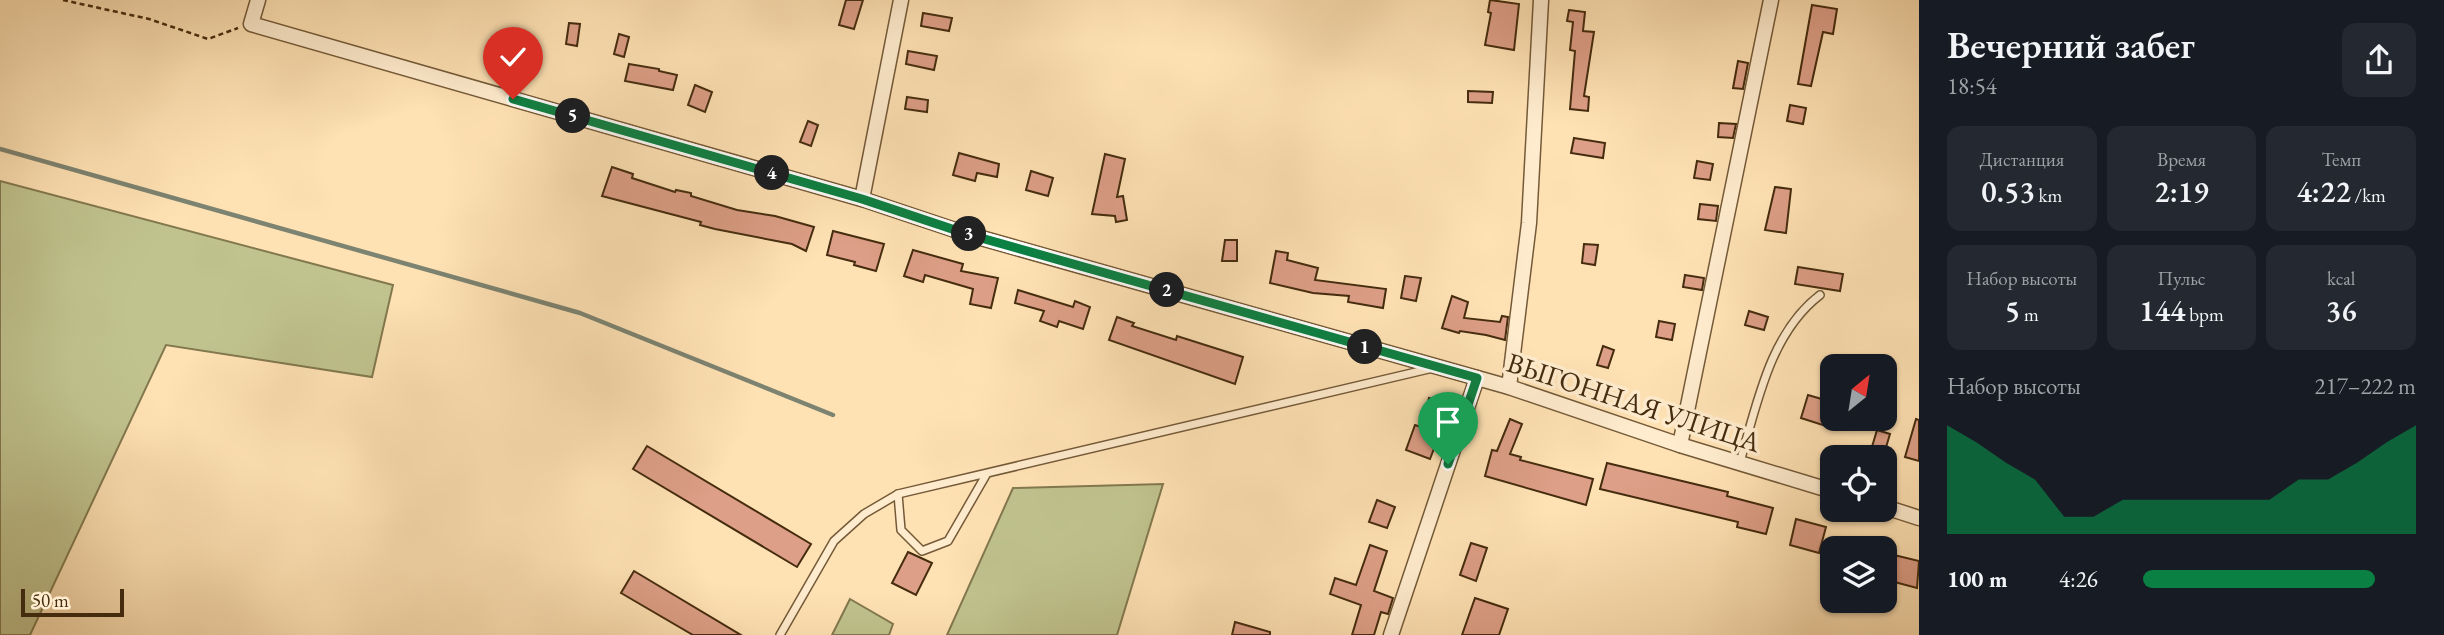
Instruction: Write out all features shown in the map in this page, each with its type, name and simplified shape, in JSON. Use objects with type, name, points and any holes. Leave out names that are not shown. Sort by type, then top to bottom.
[{"type":"street","points":[[251,24],[258,0]]},
{"type":"street","points":[[862,199],[901,0]]},
{"type":"street","points":[[1509,387],[1529,223],[1541,0]]},
{"type":"street","points":[[1680,445],[1772,0]]},
{"type":"street","name":"ВЫГОННАЯ УЛИЦА","points":[[251,24],[862,199],[967,234],[1509,387],[1680,445],[1820,487]]},
{"type":"street","points":[[1391,635],[1477,378]]},
{"type":"street","points":[[1897,511],[1919,517]]},
{"type":"lane","points":[[1740,462],[1770,362],[1803,308],[1820,295]]},
{"type":"lane","points":[[780,635],[834,541],[864,514],[898,494],[1438,367]]},
{"type":"lane","points":[[898,494],[901,530],[922,551],[948,541],[986,475]]},
{"type":"path","points":[[63,0],[149,19],[208,39],[251,24]]},
{"type":"green space","points":[[0,181],[393,285],[372,377],[166,345],[30,635],[0,635]]},
{"type":"green space","points":[[1163,484],[1117,635],[947,635],[1013,488]]},
{"type":"green space","points":[[850,599],[893,624],[889,635],[832,635]]},
{"type":"building","points":[[846,0],[863,0],[854,29],[839,25]]},
{"type":"building","points":[[1490,0],[1519,4],[1514,50],[1485,45],[1491,13],[1488,12]]},
{"type":"building","points":[[1812,5],[1837,9],[1833,34],[1823,32],[1811,86],[1798,84]]},
{"type":"building","points":[[1569,10],[1585,12],[1583,31],[1594,32],[1584,96],[1589,97],[1588,111],[1570,109],[1575,51],[1570,50],[1573,22],[1567,21]]},
{"type":"building","points":[[923,13],[952,18],[949,31],[921,26]]},
{"type":"building","points":[[569,23],[580,24],[577,46],[566,44]]},
{"type":"building","points":[[619,34],[629,37],[624,57],[614,54]]},
{"type":"building","points":[[908,51],[937,56],[934,70],[906,64]]},
{"type":"building","points":[[1738,61],[1748,63],[1743,89],[1733,88]]},
{"type":"building","points":[[629,64],[677,75],[673,90],[625,81]]},
{"type":"building","points":[[695,85],[712,92],[705,112],[688,105]]},
{"type":"building","points":[[1468,91],[1493,92],[1492,103],[1468,102]]},
{"type":"building","points":[[907,97],[928,100],[927,112],[905,109]]},
{"type":"building","points":[[1790,105],[1806,108],[1803,124],[1787,121]]},
{"type":"building","points":[[808,121],[818,125],[811,146],[800,142]]},
{"type":"building","points":[[1719,123],[1736,124],[1733,138],[1718,137]]},
{"type":"building","points":[[1574,138],[1605,143],[1603,158],[1571,153]]},
{"type":"building","points":[[959,153],[999,164],[997,177],[977,173],[975,181],[953,175]]},
{"type":"building","points":[[1105,154],[1125,159],[1117,197],[1123,196],[1127,220],[1116,222],[1115,216],[1092,214]]},
{"type":"building","points":[[1697,161],[1713,164],[1710,180],[1694,178]]},
{"type":"building","points":[[612,167],[633,174],[632,178],[675,192],[691,193],[691,196],[737,210],[775,216],[814,227],[806,251],[792,244],[715,229],[700,225],[701,222],[602,196]]},
{"type":"building","points":[[1031,171],[1053,178],[1048,196],[1026,190]]},
{"type":"building","points":[[1775,187],[1791,189],[1786,233],[1765,230]]},
{"type":"building","points":[[1700,204],[1718,206],[1716,221],[1698,219]]},
{"type":"building","points":[[833,231],[884,244],[876,271],[827,255]]},
{"type":"building","points":[[1225,240],[1237,240],[1237,261],[1222,261]]},
{"type":"building","points":[[1584,244],[1598,245],[1595,265],[1582,263]]},
{"type":"building","points":[[913,250],[963,264],[961,271],[998,278],[991,308],[970,304],[973,289],[925,275],[923,282],[904,276]]},
{"type":"building","points":[[1276,251],[1288,253],[1287,260],[1318,268],[1315,280],[1386,289],[1383,308],[1348,302],[1349,296],[1313,293],[1270,283]]},
{"type":"building","points":[[1798,267],[1843,274],[1840,291],[1795,284]]},
{"type":"building","points":[[1685,275],[1704,278],[1702,290],[1683,287]]},
{"type":"building","points":[[1405,276],[1421,278],[1416,301],[1401,298]]},
{"type":"building","points":[[1018,290],[1073,307],[1075,301],[1090,307],[1083,329],[1059,321],[1057,327],[1040,321],[1044,311],[1015,303]]},
{"type":"building","points":[[1452,296],[1468,302],[1464,318],[1500,322],[1502,316],[1508,317],[1505,340],[1442,328]]},
{"type":"building","points":[[1749,311],[1768,317],[1764,330],[1745,325]]},
{"type":"building","points":[[1117,317],[1134,323],[1132,326],[1176,340],[1177,336],[1243,357],[1235,384],[1109,340]]},
{"type":"building","points":[[1659,321],[1675,324],[1672,340],[1656,337]]},
{"type":"building","points":[[1603,346],[1614,350],[1608,368],[1597,365]]},
{"type":"building","points":[[1808,395],[1820,398],[1820,424],[1801,418]]},
{"type":"building","points":[[1429,398],[1451,404],[1430,459],[1406,450],[1415,425],[1421,427]]},
{"type":"building","points":[[1510,419],[1522,424],[1510,454],[1521,457],[1520,460],[1593,479],[1586,505],[1485,476],[1492,450],[1497,451]]},
{"type":"building","points":[[1916,419],[1919,420],[1919,461],[1905,457]]},
{"type":"building","points":[[1877,431],[1890,434],[1887,445],[1872,445]]},
{"type":"building","points":[[647,446],[811,544],[797,567],[633,469]]},
{"type":"building","points":[[1607,463],[1728,492],[1727,496],[1773,508],[1766,534],[1737,527],[1738,522],[1600,489]]},
{"type":"building","points":[[1377,500],[1395,507],[1387,528],[1369,522]]},
{"type":"building","points":[[1796,519],[1826,527],[1824,536],[1820,536],[1819,553],[1790,545]]},
{"type":"building","points":[[1471,543],[1487,548],[1476,581],[1460,575]]},
{"type":"building","points":[[1370,545],[1387,551],[1374,591],[1393,598],[1388,614],[1381,612],[1374,635],[1352,635],[1361,605],[1330,594],[1335,578],[1356,585]]},
{"type":"building","points":[[908,552],[932,563],[916,595],[892,583]]},
{"type":"building","points":[[1897,556],[1919,561],[1917,588],[1897,583]]},
{"type":"building","points":[[634,571],[741,635],[693,635],[621,593]]},
{"type":"building","points":[[1475,598],[1508,609],[1499,635],[1462,635]]},
{"type":"building","points":[[1235,622],[1270,632],[1270,635],[1232,635]]},
{"type":"waterway","points":[[0,149],[580,313],[833,415]]},
{"type":"route","points":[[513,99],[862,199],[967,234],[1477,378],[1448,464]]}]
